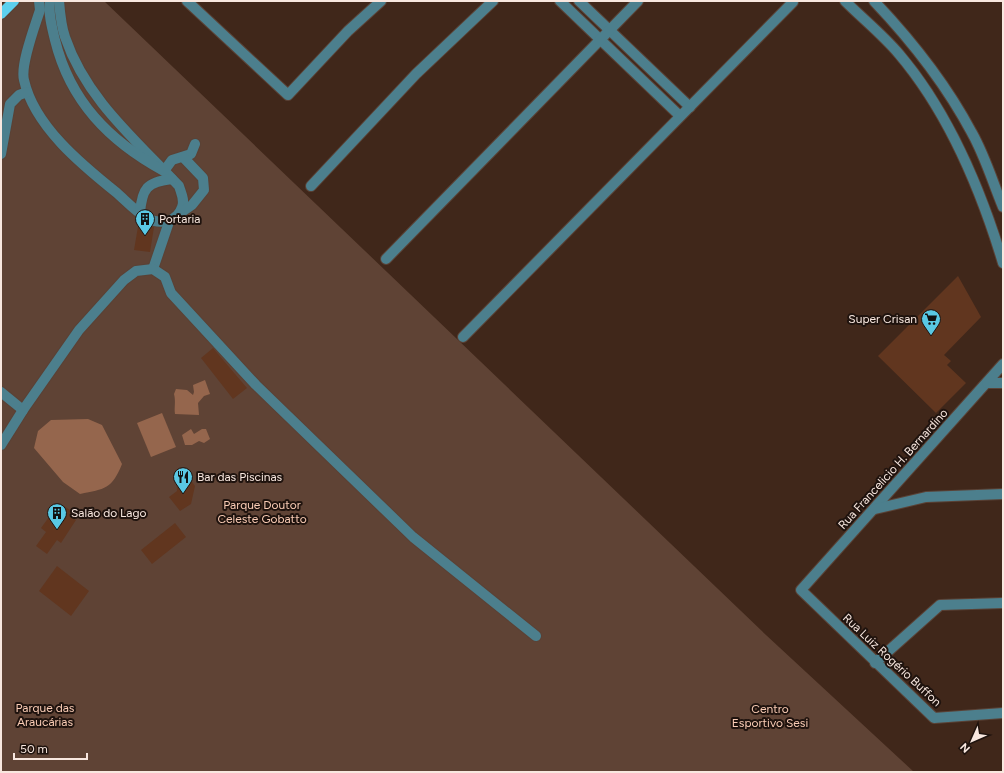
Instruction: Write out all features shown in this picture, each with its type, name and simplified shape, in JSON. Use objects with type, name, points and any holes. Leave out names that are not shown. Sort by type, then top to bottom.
[{"type":"main road","points":[[1,14],[14,1]]},
{"type":"street","points":[[187,1],[288,95],[348,31],[381,1]]},
{"type":"street","points":[[311,186],[416,74],[493,1]]},
{"type":"street","points":[[560,1],[680,116]]},
{"type":"street","points":[[580,1],[690,107]]},
{"type":"street","points":[[386,259],[638,1]]},
{"type":"street","points":[[845,1],[899,54],[931,99],[962,153],[990,222],[1003,263]]},
{"type":"street","points":[[874,1],[904,32],[941,82],[973,134],[1003,207]]},
{"type":"street","points":[[47,2],[24,67],[23,79],[27,92],[45,123],[62,143],[87,168],[140,213],[157,222],[173,218],[192,205],[204,190],[203,178],[183,157]]},
{"type":"street","points":[[47,2],[52,30],[58,51],[68,80],[80,100],[128,149],[164,171]]},
{"type":"street","points":[[47,2],[64,35],[75,64],[92,92],[117,122],[179,186],[183,197],[182,206],[173,218],[153,269]]},
{"type":"street","points":[[463,337],[793,2]]},
{"type":"street","points":[[1,154],[10,104],[19,95],[27,92]]},
{"type":"street","points":[[164,171],[172,160],[192,154],[195,144]]},
{"type":"street","points":[[140,213],[141,200],[144,191],[150,184],[159,180],[172,179]]},
{"type":"street","points":[[1,445],[22,410],[79,330],[119,285],[136,271],[153,269],[165,277],[171,293],[176,299],[256,385],[413,537],[536,636]]},
{"type":"street","name":"Rua Francelicio H. Bernardino","points":[[801,590],[1003,364]]},
{"type":"street","points":[[986,383],[1003,383]]},
{"type":"street","points":[[1,392],[22,410]]},
{"type":"street","points":[[874,509],[926,497],[1003,494]]},
{"type":"street","name":"Rua Luiz Rogério Buffon","points":[[801,590],[876,664],[934,718],[1003,713]]},
{"type":"street","points":[[876,664],[940,605],[1003,603]]},
{"type":"green space","name":"Parque Doutor Celeste Gobatto","points":[[19,1],[104,1],[766,635],[914,772],[1,772],[1,20]]},
{"type":"shaded area","points":[[205,380],[210,394],[204,396],[198,403],[199,415],[175,414],[174,394],[176,389],[187,390],[193,395],[193,385]]},
{"type":"shaded area","points":[[162,413],[176,447],[151,457],[137,423]]},
{"type":"shaded area","points":[[88,419],[102,425],[122,464],[115,479],[107,486],[96,491],[80,494],[63,482],[34,448],[38,431],[51,420]]},
{"type":"shaded area","points":[[191,429],[194,434],[202,429],[206,429],[210,439],[204,443],[199,441],[192,445],[185,445],[182,435]]},
{"type":"building","name":"Portaria","points":[[139,221],[154,227],[150,252],[134,250]]},
{"type":"building","name":"Super Crisan","points":[[958,276],[981,317],[944,355],[951,361],[947,365],[966,383],[936,413],[878,356]]},
{"type":"building","points":[[213,348],[247,388],[233,399],[201,358]]},
{"type":"building","name":"Bar das Piscinas","points":[[185,472],[195,486],[191,504],[180,511],[169,497],[177,491],[176,476]]},
{"type":"building","name":"Salão do Lago","points":[[57,506],[62,510],[64,506],[73,512],[70,516],[76,520],[61,543],[57,540],[47,554],[36,546],[46,532],[41,528]]},
{"type":"building","points":[[175,523],[186,537],[152,564],[141,550]]},
{"type":"building","points":[[57,566],[89,591],[71,616],[39,591]]},
{"type":"place","name":"Portaria","points":[[145,236]]},
{"type":"place","name":"Super Crisan","points":[[931,336]]},
{"type":"place","name":"Bar das Piscinas","points":[[183,494]]},
{"type":"place","name":"Salão do Lago","points":[[57,530]]},
{"type":"park label","name":"Parque das Araucárias","points":[[45,715]]},
{"type":"park label","name":"Centro Esportivo Sesi","points":[[770,716]]}]
